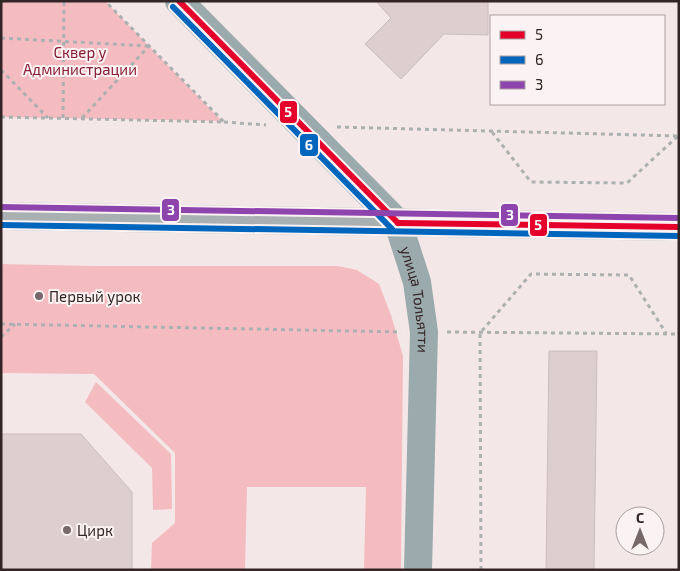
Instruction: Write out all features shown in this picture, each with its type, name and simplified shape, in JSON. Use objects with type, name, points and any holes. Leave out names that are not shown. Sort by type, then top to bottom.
[{"type":"main road","name":"улица Тольятти","points":[[179,1],[398,223],[417,282],[424,332],[418,570]]},
{"type":"main road","points":[[1,216],[679,227]]},
{"type":"path","points":[[63,118],[64,1]]},
{"type":"path","points":[[105,1],[224,122]]},
{"type":"path","points":[[1,38],[149,46]]},
{"type":"path","points":[[81,119],[149,46]]},
{"type":"path","points":[[1,70],[49,118]]},
{"type":"path","points":[[1,117],[679,136]]},
{"type":"path","points":[[492,131],[531,182],[627,183],[679,136]]},
{"type":"path","points":[[481,570],[480,333],[531,274],[628,275],[666,333]]},
{"type":"path","points":[[1,324],[480,333],[679,334]]},
{"type":"path","points":[[1,337],[15,324]]},
{"type":"green space","name":"Сквер у Администрации","points":[[1,1],[105,1],[222,121],[1,117]]},
{"type":"green space","points":[[1,264],[338,266],[357,270],[379,284],[391,315],[403,356],[401,570],[364,570],[366,487],[247,487],[245,570],[151,570],[152,543],[175,523],[175,453],[94,374],[1,373]]},
{"type":"green space","points":[[96,382],[171,454],[172,509],[153,510],[152,468],[85,402]]},
{"type":"building","points":[[376,1],[488,1],[488,35],[444,34],[401,79],[365,44],[391,18]]},
{"type":"building","points":[[549,351],[597,351],[594,570],[546,570]]},
{"type":"building","name":"Цирк","points":[[1,434],[81,434],[132,492],[132,570],[1,570]]},
{"type":"transit line","name":"5","points":[[179,1],[398,223]]},
{"type":"transit line","name":"6","points":[[173,7],[392,229]]},
{"type":"transit line","name":"3","points":[[1,207],[679,218]]},
{"type":"transit line","name":"5","points":[[398,223],[679,227]]},
{"type":"transit line","name":"6","points":[[1,225],[679,236]]},
{"type":"place","name":"Первый урок","points":[[39,296]]},
{"type":"place","name":"Цирк","points":[[67,530]]}]
